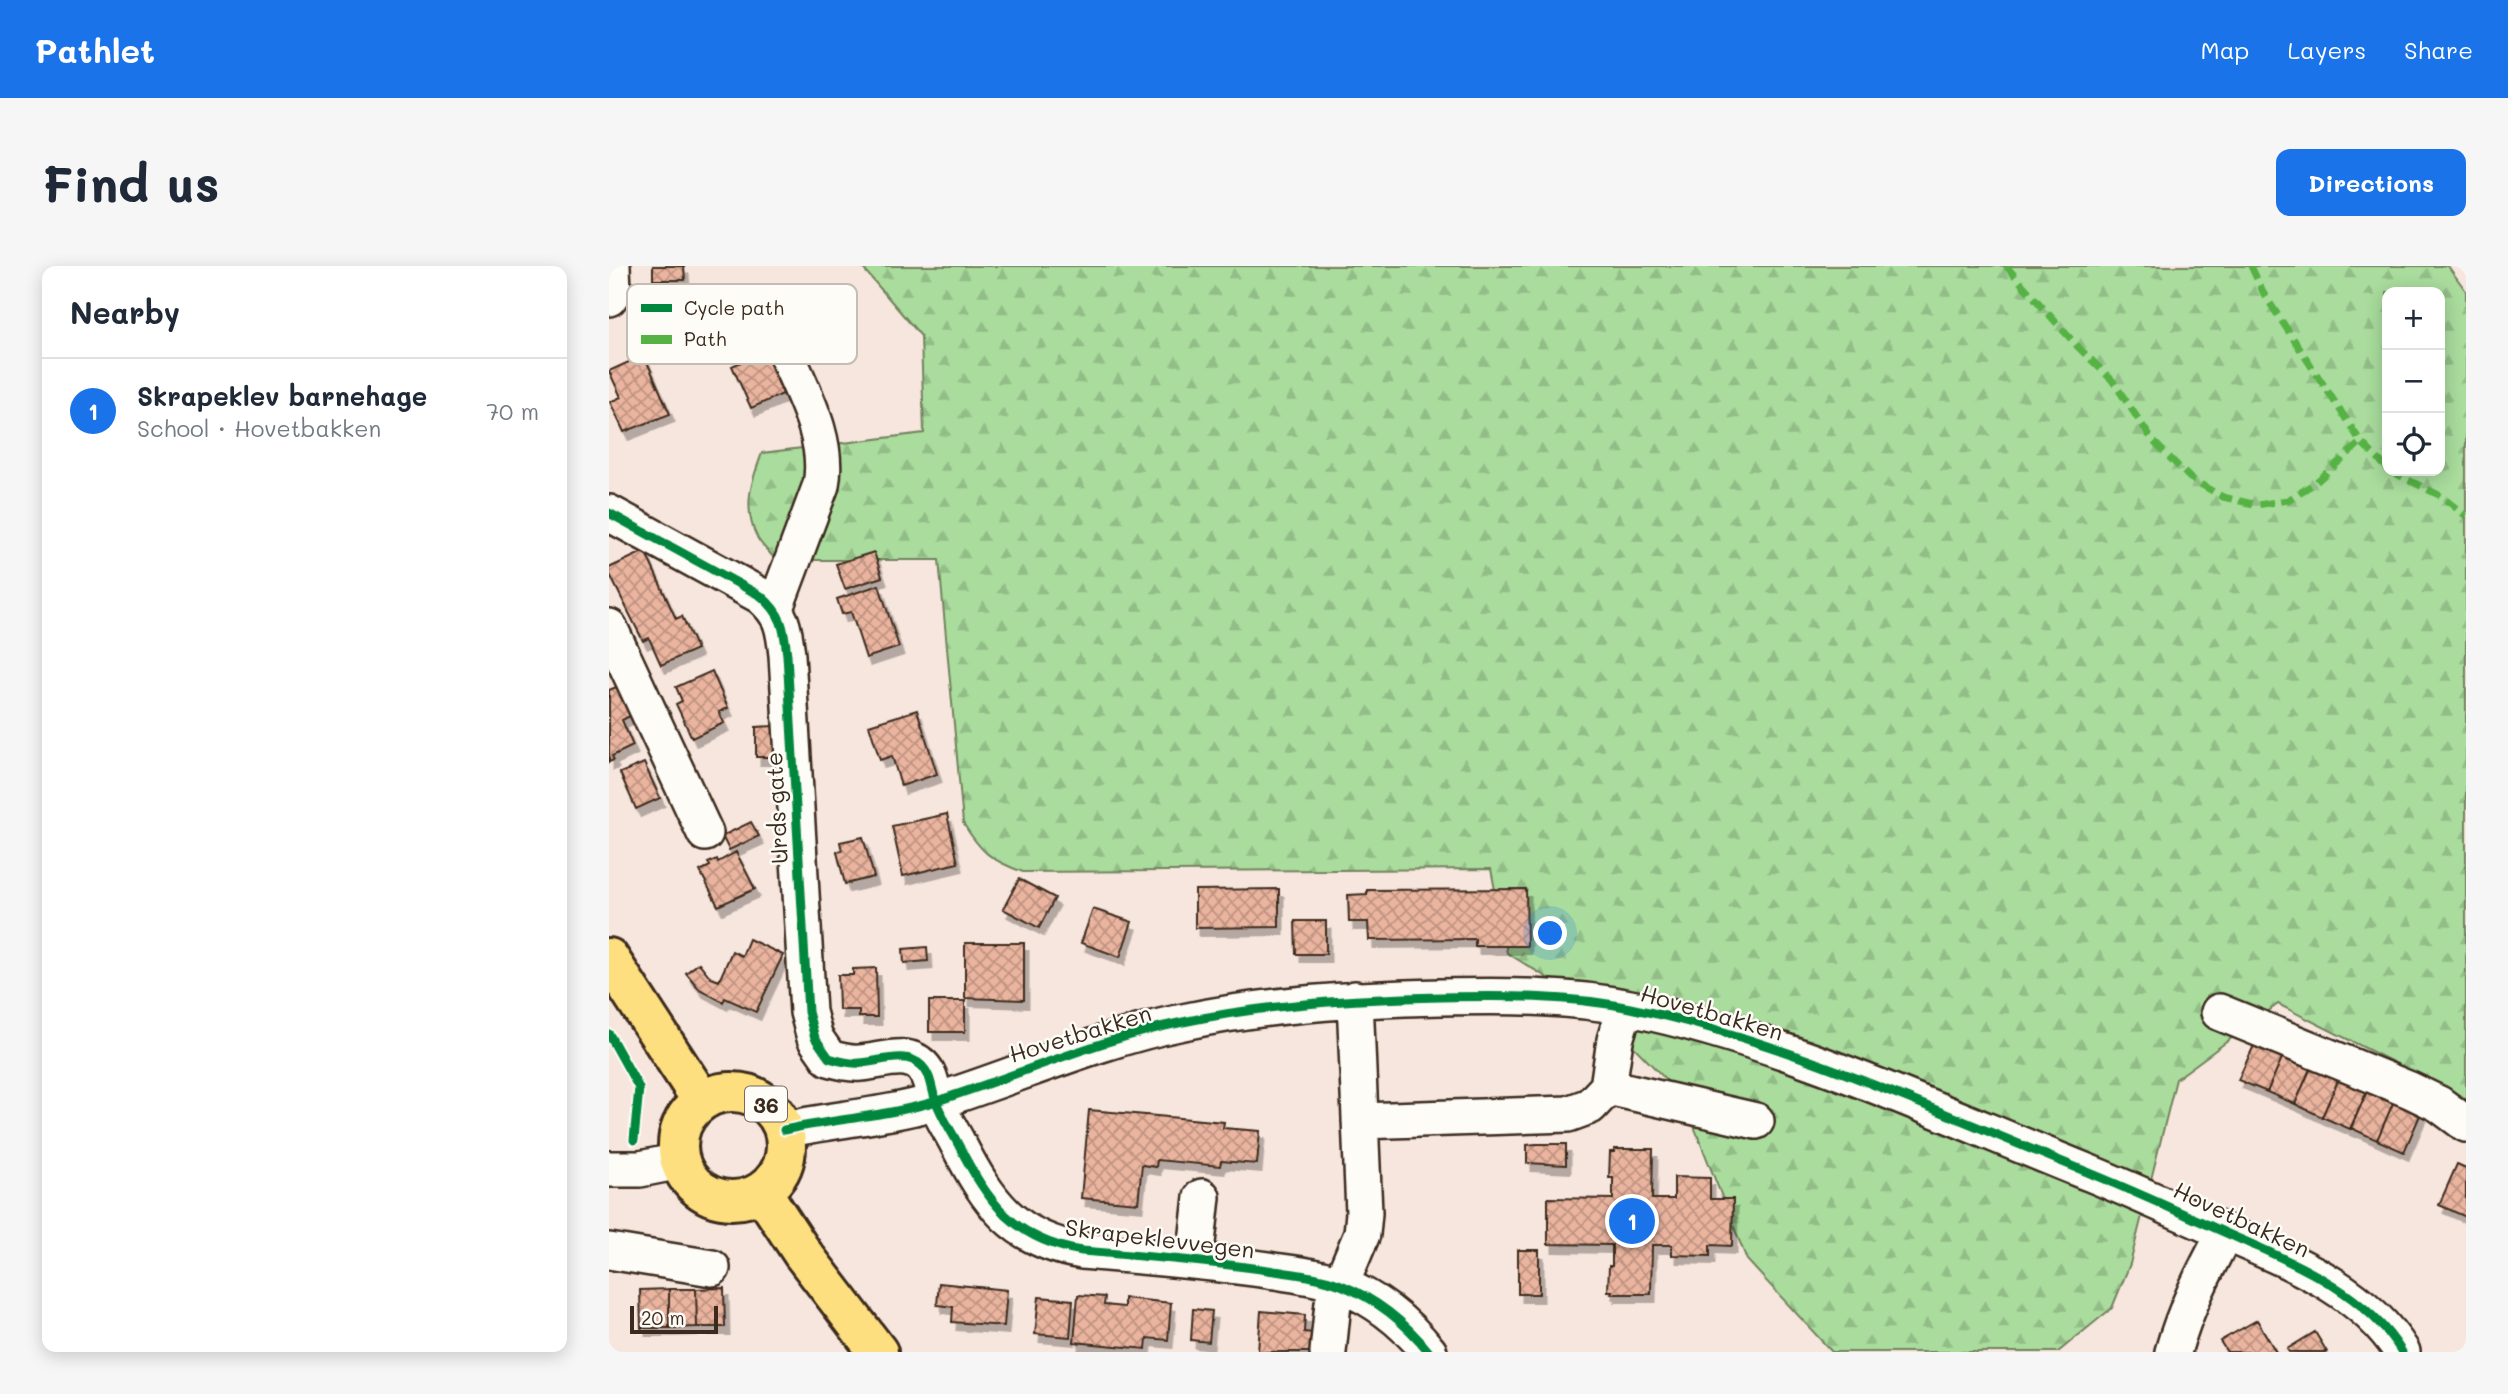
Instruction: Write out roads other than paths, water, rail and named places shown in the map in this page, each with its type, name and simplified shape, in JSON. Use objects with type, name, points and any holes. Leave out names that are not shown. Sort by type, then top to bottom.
[{"type":"highway","points":[[609,958],[702,1101],[687,1117],[678,1138],[680,1161],[687,1176],[698,1189],[729,1201],[746,1199],[762,1192],[803,1254],[878,1352]]},
{"type":"highway","name":"36","points":[[702,1101],[729,1092],[744,1093],[758,1098],[779,1117],[784,1130],[786,1154],[771,1185],[762,1192]]},
{"type":"street","points":[[609,298],[615,279],[612,266]]},
{"type":"street","points":[[609,513],[761,596],[775,608],[824,471],[821,443],[790,364]]},
{"type":"street","name":"Urds gate","points":[[775,608],[785,637],[787,654],[808,1012],[815,1038],[829,1058],[842,1062],[859,1064],[909,1058],[922,1066],[930,1078],[936,1101]]},
{"type":"street","points":[[609,626],[705,833]]},
{"type":"street","name":"Hovetbakken","points":[[784,1130],[887,1113],[936,1101],[1116,1040],[1180,1022],[1246,1011],[1355,999],[1489,996],[1567,999],[1672,1017],[1804,1060],[2137,1192],[2303,1267],[2367,1309],[2389,1331],[2402,1352]]},
{"type":"street","points":[[1328,1352],[1333,1303],[1362,1234],[1364,1213],[1355,999]]},
{"type":"street","points":[[1360,1121],[1568,1114],[1590,1106],[1608,1087],[1615,1040],[1625,1007]]},
{"type":"street","points":[[2219,1012],[2410,1090],[2439,1104],[2466,1125]]},
{"type":"street","points":[[1608,1087],[1756,1121]]},
{"type":"street","name":"Skrapeklevvegen","points":[[936,1101],[988,1196],[1015,1224],[1034,1238],[1057,1247],[1082,1251],[1282,1272],[1341,1285],[1386,1310],[1414,1332],[1429,1352]]},
{"type":"street","points":[[609,1169],[640,1169],[680,1161]]},
{"type":"street","points":[[1195,1261],[1202,1197]]},
{"type":"street","points":[[2173,1352],[2181,1321],[2225,1233]]},
{"type":"street","points":[[609,1251],[712,1268]]},
{"type":"place","name":"Skrapeklev barnehage","points":[[1632,1221]]}]
